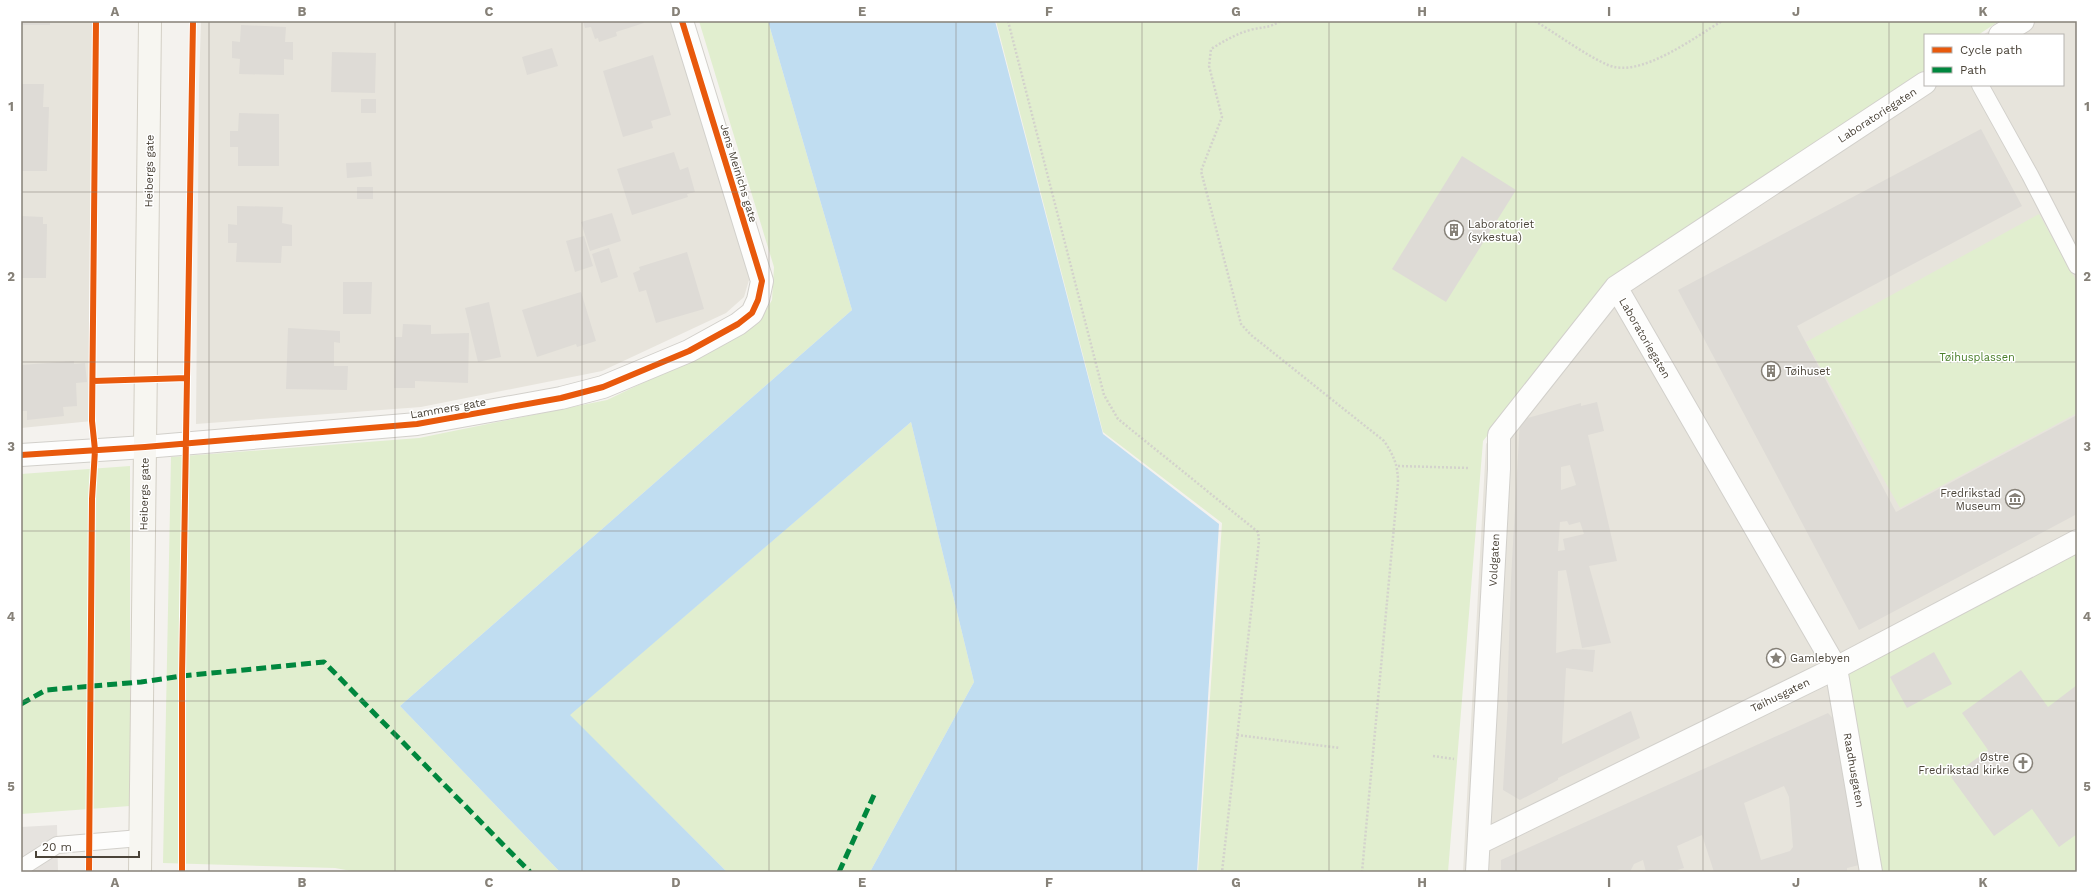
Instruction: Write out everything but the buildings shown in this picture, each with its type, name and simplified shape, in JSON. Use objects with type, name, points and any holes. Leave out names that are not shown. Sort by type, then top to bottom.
[{"type":"street","name":"Heibergs gate","points":[[140,872],[150,21]]},
{"type":"street","name":"Jens Meinichs gate","points":[[682,21],[762,281],[758,300],[752,313],[738,324]]},
{"type":"street","points":[[2002,34],[2023,21]]},
{"type":"street","name":"Laboratoriegaten","points":[[1836,668],[1616,287],[1924,84]]},
{"type":"street","name":"Voldgaten","points":[[1477,872],[1499,469],[1499,435],[1616,287]]},
{"type":"street","name":"Lammers gate","points":[[21,455],[145,448],[417,424],[561,398],[603,387],[689,351],[738,324]]},
{"type":"street","name":"Tøihusgaten","points":[[1479,843],[1836,668],[2077,541]]},
{"type":"street","name":"Raadhusgaten","points":[[1836,668],[1871,872]]},
{"type":"lane","points":[[1981,86],[2030,175],[2077,266]]},
{"type":"lane","points":[[21,868],[57,845],[140,838]]},
{"type":"path","points":[[1008,21],[1104,395],[1109,406],[1118,419],[1258,532],[1259,541],[1222,872]]},
{"type":"path","points":[[1280,21],[1274,26],[1251,30],[1229,38],[1211,49],[1209,66],[1222,117],[1201,171],[1241,324],[1251,335],[1384,441],[1394,456],[1398,466],[1398,483],[1362,872]]},
{"type":"path","points":[[1535,21],[1610,66],[1634,67],[1655,61],[1722,21]]},
{"type":"path","points":[[1398,466],[1499,469]]},
{"type":"path","points":[[1237,735],[1340,748]]},
{"type":"shaded area","points":[[21,21],[96,21],[92,421],[21,428]]},
{"type":"shaded area","points":[[201,21],[672,21],[752,270],[744,297],[726,313],[602,371],[421,407],[196,424]]},
{"type":"shaded area","name":"Gamlebyen","points":[[2004,21],[2077,21],[2077,872],[1463,872],[1486,444],[1614,280],[1924,86],[2064,86],[2064,34],[1984,34]]},
{"type":"shaded area","points":[[57,825],[58,872],[21,872],[21,827]]},
{"type":"green space","points":[[699,21],[768,21],[852,310],[400,706],[560,872],[357,872],[335,868],[163,863],[171,457],[419,438],[607,400],[724,344],[760,321],[772,300],[774,267]]},
{"type":"green space","points":[[996,21],[1999,21],[1980,34],[1924,34],[1924,71],[1613,279],[1483,441],[1448,872],[1198,872],[1222,523],[1103,432]]},
{"type":"green space","name":"Tøihusplassen","points":[[2039,214],[2077,282],[2077,413],[1900,508],[1806,342]]},
{"type":"green space","points":[[911,422],[974,682],[870,872],[727,872],[569,715]]},
{"type":"green space","points":[[130,466],[130,806],[21,814],[21,474]]},
{"type":"green space","points":[[2077,551],[2077,872],[1878,872],[1841,673]]},
{"type":"water","points":[[768,21],[995,21],[1103,434],[1219,524],[1197,872],[870,872],[974,682],[911,422],[570,715],[727,872],[560,872],[400,706],[852,310]]},
{"type":"marked path","points":[[21,704],[46,690],[141,682],[182,676],[324,662],[530,872]]},
{"type":"marked path","points":[[839,872],[874,795]]},
{"type":"cycle path","points":[[89,872],[92,499],[95,450],[92,421],[96,21]]},
{"type":"cycle path","points":[[182,872],[182,676],[193,21]]},
{"type":"cycle path","points":[[21,455],[145,447],[417,424],[561,398],[603,387],[689,351],[738,324],[752,313],[758,300],[762,281],[682,21]]},
{"type":"cycle path","points":[[93,381],[187,378]]},
{"type":"place","name":"Laboratoriet (sykestua)","points":[[1454,230]]},
{"type":"place","name":"Tøihuset","points":[[1771,371]]},
{"type":"place","name":"Fredrikstad Museum","points":[[2015,499]]},
{"type":"place","name":"Gamlebyen","points":[[1776,658]]},
{"type":"place","name":"Østre Fredrikstad kirke","points":[[2023,763]]}]
